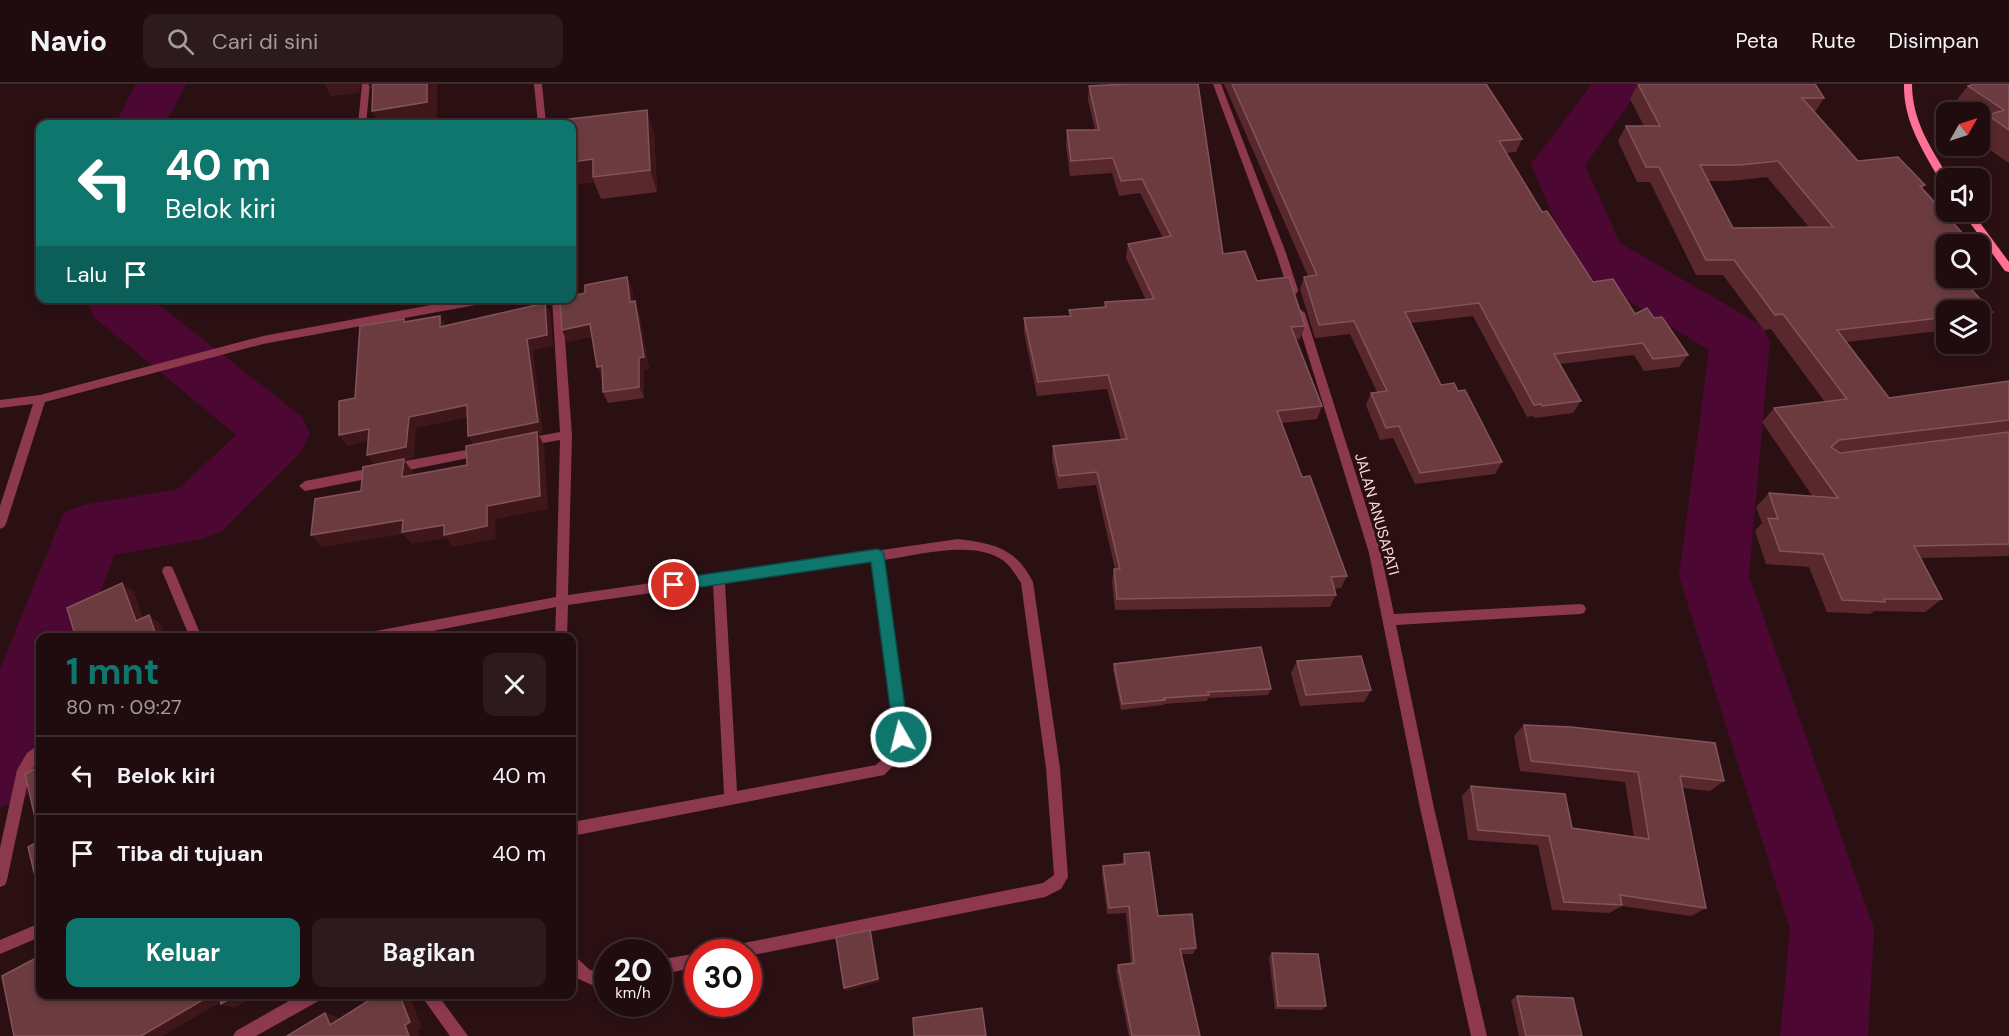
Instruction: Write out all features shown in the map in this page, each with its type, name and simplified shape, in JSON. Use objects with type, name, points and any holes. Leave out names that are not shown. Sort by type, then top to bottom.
[{"type":"street","points":[[362,120],[366,84]]},
{"type":"street","points":[[538,84],[542,120]]},
{"type":"street","name":"JALAN ANUSAPATI","points":[[1217,84],[1281,253],[1375,553],[1427,808],[1479,1036]]},
{"type":"street","points":[[1908,84],[1908,108],[1912,120],[1938,168]]},
{"type":"street","points":[[1974,222],[2009,269]]},
{"type":"street","points":[[0,404],[40,399],[263,340],[465,303]]},
{"type":"street","points":[[556,303],[566,435],[561,633]]},
{"type":"street","points":[[0,524],[40,399]]},
{"type":"street","points":[[520,444],[566,435]]},
{"type":"street","points":[[305,486],[498,448]]},
{"type":"street","points":[[392,633],[562,601],[958,544],[1001,552],[1017,563],[1027,582],[1029,594],[1053,768],[1061,877],[1056,884],[1045,890],[762,946]]},
{"type":"street","points":[[576,828],[879,771],[897,754],[901,737],[877,555]]},
{"type":"street","points":[[168,571],[194,633]]},
{"type":"street","points":[[719,578],[731,799]]},
{"type":"street","points":[[1389,620],[1580,609]]},
{"type":"street","points":[[0,880],[24,770],[36,754]]},
{"type":"street","points":[[0,947],[36,932]]},
{"type":"street","points":[[576,969],[579,974],[594,979]]},
{"type":"street","points":[[241,1036],[308,999]]},
{"type":"street","points":[[431,999],[460,1036]]},
{"type":"building","points":[[373,84],[427,84],[427,102],[372,111]]},
{"type":"building","points":[[1198,84],[1223,254],[1245,251],[1257,281],[1289,277],[1305,326],[1291,327],[1322,406],[1277,411],[1302,477],[1310,476],[1347,576],[1331,577],[1336,595],[1117,599],[1114,569],[1120,569],[1097,472],[1059,476],[1053,446],[1127,439],[1108,375],[1038,382],[1024,318],[1071,316],[1069,310],[1106,307],[1105,302],[1154,299],[1128,244],[1171,236],[1142,179],[1121,181],[1113,158],[1071,161],[1067,130],[1099,130],[1089,86]]},
{"type":"building","points":[[1232,84],[1486,84],[1522,139],[1499,141],[1542,212],[1547,211],[1593,282],[1613,279],[1635,314],[1647,308],[1654,318],[1662,317],[1688,355],[1653,359],[1643,343],[1554,354],[1581,401],[1534,405],[1479,303],[1405,312],[1441,385],[1454,383],[1458,391],[1465,390],[1502,462],[1420,473],[1399,426],[1386,428],[1371,393],[1387,391],[1354,321],[1319,325],[1304,277],[1317,275]]},
{"type":"building","points":[[1638,84],[1815,84],[1824,98],[1802,98],[1858,161],[1898,157],[1925,185],[1920,186],[1936,204],[1936,222],[1952,222],[1963,234],[1936,234],[1936,288],[1970,288],[1981,300],[1936,300],[1936,318],[1837,330],[1889,398],[2009,381],[2009,420],[1839,440],[1831,447],[1840,453],[2009,432],[2009,544],[1914,546],[1942,599],[1884,599],[1885,602],[1842,600],[1823,554],[1780,551],[1768,518],[1778,519],[1769,493],[1838,498],[1774,408],[1847,399],[1783,314],[1775,315],[1734,260],[1706,260],[1659,167],[1646,167],[1626,126],[1660,126]],"holes":[[[1778,161],[1833,227],[1733,228],[1700,165],[1740,165]]]},
{"type":"building","points":[[2009,84],[2009,130],[1990,116],[1990,114],[2004,110],[1968,86]]},
{"type":"building","points":[[647,110],[650,170],[593,177],[593,159],[576,161],[576,120],[561,120]]},
{"type":"building","points":[[627,277],[630,302],[635,301],[644,357],[639,358],[639,387],[603,392],[602,366],[597,367],[590,324],[562,330],[560,303],[576,303],[576,295],[585,293],[585,285]]},
{"type":"building","points":[[545,303],[547,335],[527,339],[538,422],[468,436],[467,405],[409,417],[406,447],[367,455],[369,429],[339,435],[339,401],[355,398],[360,326],[440,316],[440,327]]},
{"type":"building","points":[[537,432],[540,496],[487,506],[487,526],[444,535],[444,525],[402,532],[403,520],[311,535],[315,499],[361,491],[363,467],[404,459],[402,477],[467,465],[466,446]]},
{"type":"building","points":[[122,583],[136,621],[149,615],[155,633],[74,633],[67,608]]},
{"type":"building","points":[[1261,647],[1271,689],[1208,692],[1209,695],[1122,704],[1114,664]]},
{"type":"building","points":[[1361,656],[1371,690],[1306,695],[1297,661]]},
{"type":"building","points":[[1524,725],[1571,727],[1715,743],[1724,781],[1680,776],[1706,908],[1620,895],[1622,905],[1564,902],[1549,836],[1478,830],[1471,786],[1565,794],[1572,828],[1649,839],[1638,772],[1531,761]]},
{"type":"building","points":[[36,768],[36,822],[25,774]]},
{"type":"building","points":[[36,843],[36,881],[28,847]]},
{"type":"building","points":[[1149,852],[1158,916],[1192,914],[1196,948],[1180,949],[1200,1036],[1132,1036],[1118,965],[1134,963],[1129,906],[1109,908],[1103,866],[1125,864],[1124,854]]},
{"type":"building","points":[[870,930],[878,979],[844,988],[836,937]]},
{"type":"building","points":[[1272,953],[1318,954],[1326,1006],[1278,1006]]},
{"type":"building","points":[[36,958],[36,999],[204,999],[141,1036],[14,1036],[2,976]]},
{"type":"building","points":[[1517,996],[1573,998],[1582,1036],[1526,1036]]},
{"type":"building","points":[[371,999],[401,999],[410,1022],[405,1025],[409,1036],[287,1036],[325,1013],[330,1025]]},
{"type":"building","points":[[982,1008],[986,1036],[914,1036],[913,1018]]},
{"type":"waterway","points":[[142,120],[161,84]]},
{"type":"waterway","points":[[1618,84],[1558,164],[1597,255],[1740,341],[1714,576],[1832,929],[1824,1036]]},
{"type":"waterway","points":[[51,633],[88,532],[197,513],[278,434],[116,303]]},
{"type":"waterway","points":[[0,771],[36,671]]},
{"type":"route","points":[[674,585],[877,555],[901,737]]}]
